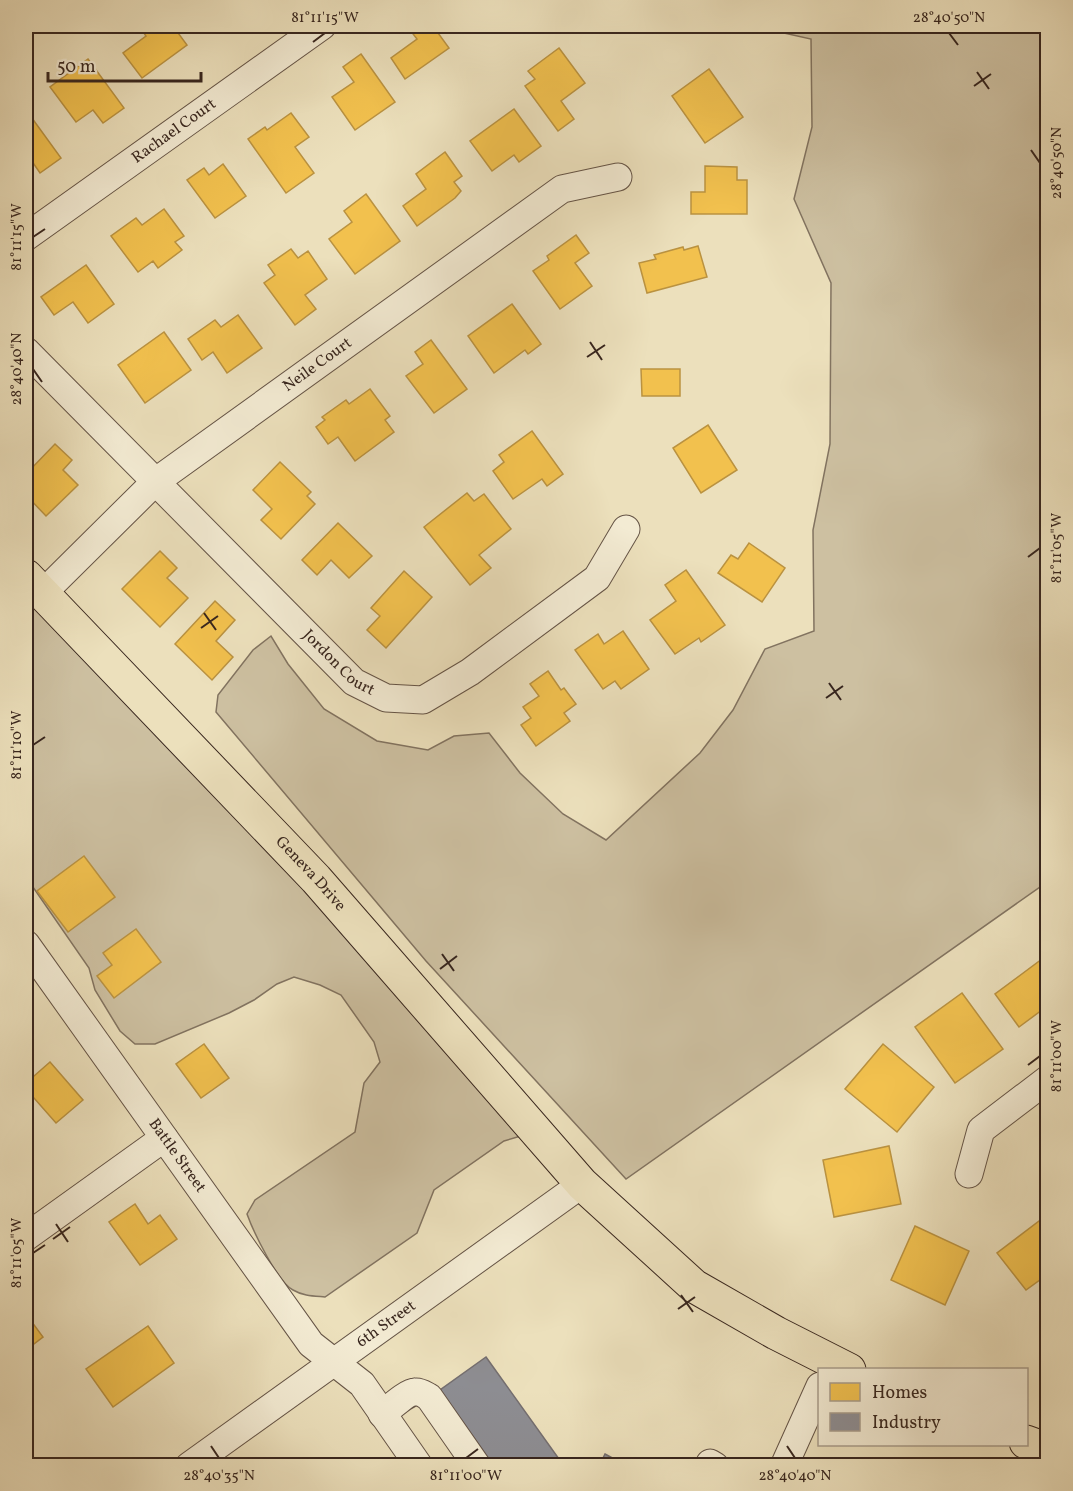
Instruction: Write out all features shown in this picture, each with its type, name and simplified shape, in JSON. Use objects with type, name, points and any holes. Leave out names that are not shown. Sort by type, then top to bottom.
[{"type":"main road","name":"Geneva Drive","points":[[31,582],[316,879],[582,1184],[694,1286],[826,1368]]},
{"type":"main road","points":[[1028,1443],[1047,1450]]},
{"type":"street","name":"Rachael Court","points":[[26,237],[322,26]]},
{"type":"street","name":"Neile Court","points":[[31,582],[155,482],[562,189],[618,177]]},
{"type":"street","points":[[26,351],[155,482]]},
{"type":"street","name":"Jordon Court","points":[[155,482],[354,682],[386,698],[423,700],[470,672],[597,578],[626,529]]},
{"type":"street","name":"Battle Street","points":[[26,944],[311,1344],[362,1384],[419,1466]]},
{"type":"street","points":[[969,1174],[981,1130],[1047,1080]]},
{"type":"street","points":[[26,1237],[164,1138]]},
{"type":"street","name":"6th Street","points":[[189,1466],[582,1184]]},
{"type":"street","points":[[382,1414],[410,1394],[422,1393],[429,1397],[477,1466]]},
{"type":"street","points":[[784,1466],[818,1397]]},
{"type":"shaded area","points":[[699,26],[1047,26],[1047,882],[626,1179],[426,961],[216,712],[218,695],[253,650],[271,636],[288,664],[324,709],[377,741],[428,750],[454,736],[489,733],[520,773],[563,814],[606,840],[700,753],[733,710],[765,649],[814,631],[813,530],[830,444],[831,283],[794,199],[812,127],[811,39],[784,33],[714,32]]},
{"type":"shaded area","points":[[31,598],[307,887],[524,1135],[504,1141],[434,1190],[417,1233],[325,1297],[293,1290],[280,1278],[247,1214],[255,1200],[355,1132],[364,1083],[380,1062],[374,1042],[341,995],[320,985],[294,977],[277,984],[254,1000],[229,1013],[155,1044],[135,1044],[120,1031],[95,990],[89,968],[26,877],[26,602]]},
{"type":"building: Homes","points":[[139,26],[173,26],[187,45],[142,78],[123,53],[146,36]]},
{"type":"building: Homes","points":[[407,26],[433,26],[449,48],[405,79],[391,58],[417,39]]},
{"type":"building: Homes","points":[[559,48],[585,83],[561,101],[574,119],[558,131],[525,86],[535,79],[528,71]]},
{"type":"building: Homes","points":[[361,54],[395,102],[355,130],[332,97],[354,82],[343,67]]},
{"type":"building: Homes","points":[[88,59],[124,108],[103,123],[93,110],[76,122],[50,87]]},
{"type":"building: Homes","points":[[709,69],[743,117],[705,143],[672,96]]},
{"type":"building: Homes","points":[[514,109],[541,146],[519,162],[514,155],[492,171],[470,141]]},
{"type":"building: Homes","points":[[291,113],[309,137],[295,147],[314,173],[286,193],[248,139],[265,127],[267,130]]},
{"type":"building: Homes","points":[[29,114],[61,158],[40,173],[29,157],[26,160],[26,117]]},
{"type":"building: Homes","points":[[445,152],[462,176],[454,182],[461,191],[417,226],[403,206],[426,189],[416,174]]},
{"type":"building: Homes","points":[[223,164],[246,196],[215,218],[187,180],[204,168],[209,175]]},
{"type":"building: Homes","points":[[705,166],[737,167],[737,180],[747,180],[747,214],[691,214],[691,192],[705,192]]},
{"type":"building: Homes","points":[[366,194],[400,241],[355,274],[329,239],[352,222],[344,211]]},
{"type":"building: Homes","points":[[164,209],[184,236],[175,242],[182,250],[158,268],[153,261],[138,272],[111,236],[136,218],[142,225]]},
{"type":"building: Homes","points":[[576,235],[589,253],[575,263],[592,286],[560,309],[533,271],[549,260],[547,256]]},
{"type":"building: Homes","points":[[698,246],[707,277],[647,293],[639,263],[656,259],[654,255],[683,247],[684,250]]},
{"type":"building: Homes","points":[[291,249],[298,258],[308,251],[327,279],[305,295],[316,309],[295,325],[264,283],[275,275],[268,265]]},
{"type":"building: Homes","points":[[86,265],[114,304],[88,323],[73,302],[54,315],[41,297]]},
{"type":"building: Homes","points":[[512,304],[541,344],[528,354],[525,350],[494,373],[468,336]]},
{"type":"building: Homes","points":[[238,315],[262,348],[227,373],[213,352],[202,360],[188,339],[215,320],[221,327]]},
{"type":"building: Homes","points":[[164,332],[191,370],[145,403],[118,365]]},
{"type":"building: Homes","points":[[431,340],[467,389],[434,413],[406,376],[423,364],[415,352]]},
{"type":"building: Homes","points":[[641,369],[680,369],[680,396],[642,396]]},
{"type":"building: Homes","points":[[370,389],[390,416],[385,420],[394,432],[355,461],[338,437],[328,444],[316,427],[325,420],[322,417],[346,400],[349,404]]},
{"type":"building: Homes","points":[[708,425],[737,470],[701,493],[673,448]]},
{"type":"building: Homes","points":[[532,431],[563,474],[547,486],[542,479],[513,499],[493,471],[504,462],[499,455]]},
{"type":"building: Homes","points":[[55,444],[72,460],[63,470],[78,485],[46,516],[26,495],[26,474]]},
{"type":"building: Homes","points":[[280,462],[311,492],[307,496],[315,504],[281,539],[261,520],[272,509],[253,490]]},
{"type":"building: Homes","points":[[467,493],[474,501],[484,494],[511,529],[479,555],[491,568],[470,585],[424,527]]},
{"type":"building: Homes","points":[[338,523],[372,556],[349,578],[331,560],[317,575],[302,560]]},
{"type":"building: Homes","points":[[749,543],[785,568],[762,602],[718,573],[731,555],[738,559]]},
{"type":"building: Homes","points":[[160,551],[177,568],[167,578],[188,598],[160,627],[122,589]]},
{"type":"building: Homes","points":[[686,570],[725,625],[701,642],[699,638],[675,654],[650,620],[676,601],[665,585]]},
{"type":"building: Homes","points":[[404,571],[432,597],[386,648],[367,630],[380,616],[371,608]]},
{"type":"building: Homes","points":[[215,601],[235,620],[216,641],[233,657],[212,680],[175,644]]},
{"type":"building: Homes","points":[[623,631],[649,669],[621,689],[615,681],[603,689],[575,650],[598,634],[604,644]]},
{"type":"building: Homes","points":[[548,671],[561,690],[564,688],[576,704],[564,713],[570,721],[536,746],[521,725],[531,718],[523,707],[539,696],[530,684]]},
{"type":"building: Homes","points":[[84,856],[115,897],[68,932],[37,891]]},
{"type":"building: Homes","points":[[136,929],[161,962],[114,998],[97,976],[112,965],[103,953]]},
{"type":"building: Homes","points":[[1042,959],[1048,966],[1048,1017],[1042,1010],[1019,1027],[995,994]]},
{"type":"building: Homes","points":[[962,993],[1003,1049],[955,1083],[915,1027]]},
{"type":"building: Homes","points":[[204,1044],[229,1078],[201,1098],[176,1064]]},
{"type":"building: Homes","points":[[883,1044],[934,1087],[897,1132],[845,1089]]},
{"type":"building: Homes","points":[[50,1062],[83,1100],[56,1123],[26,1089],[26,1083]]},
{"type":"building: Homes","points":[[889,1146],[901,1204],[834,1217],[823,1160]]},
{"type":"building: Homes","points":[[135,1204],[148,1224],[160,1215],[177,1239],[140,1265],[109,1222]]},
{"type":"building: Homes","points":[[1043,1218],[1048,1224],[1048,1274],[1026,1290],[997,1253]]},
{"type":"building: Homes","points":[[915,1226],[969,1251],[945,1305],[891,1280]]},
{"type":"building: Homes","points":[[26,1314],[43,1337],[26,1350]]},
{"type":"building: Homes","points":[[148,1326],[174,1363],[113,1407],[86,1369]]},
{"type":"building: Industry","points":[[486,1357],[564,1466],[494,1466],[440,1390]]},
{"type":"building: Industry","points":[[605,1454],[627,1466],[599,1466]]}]
